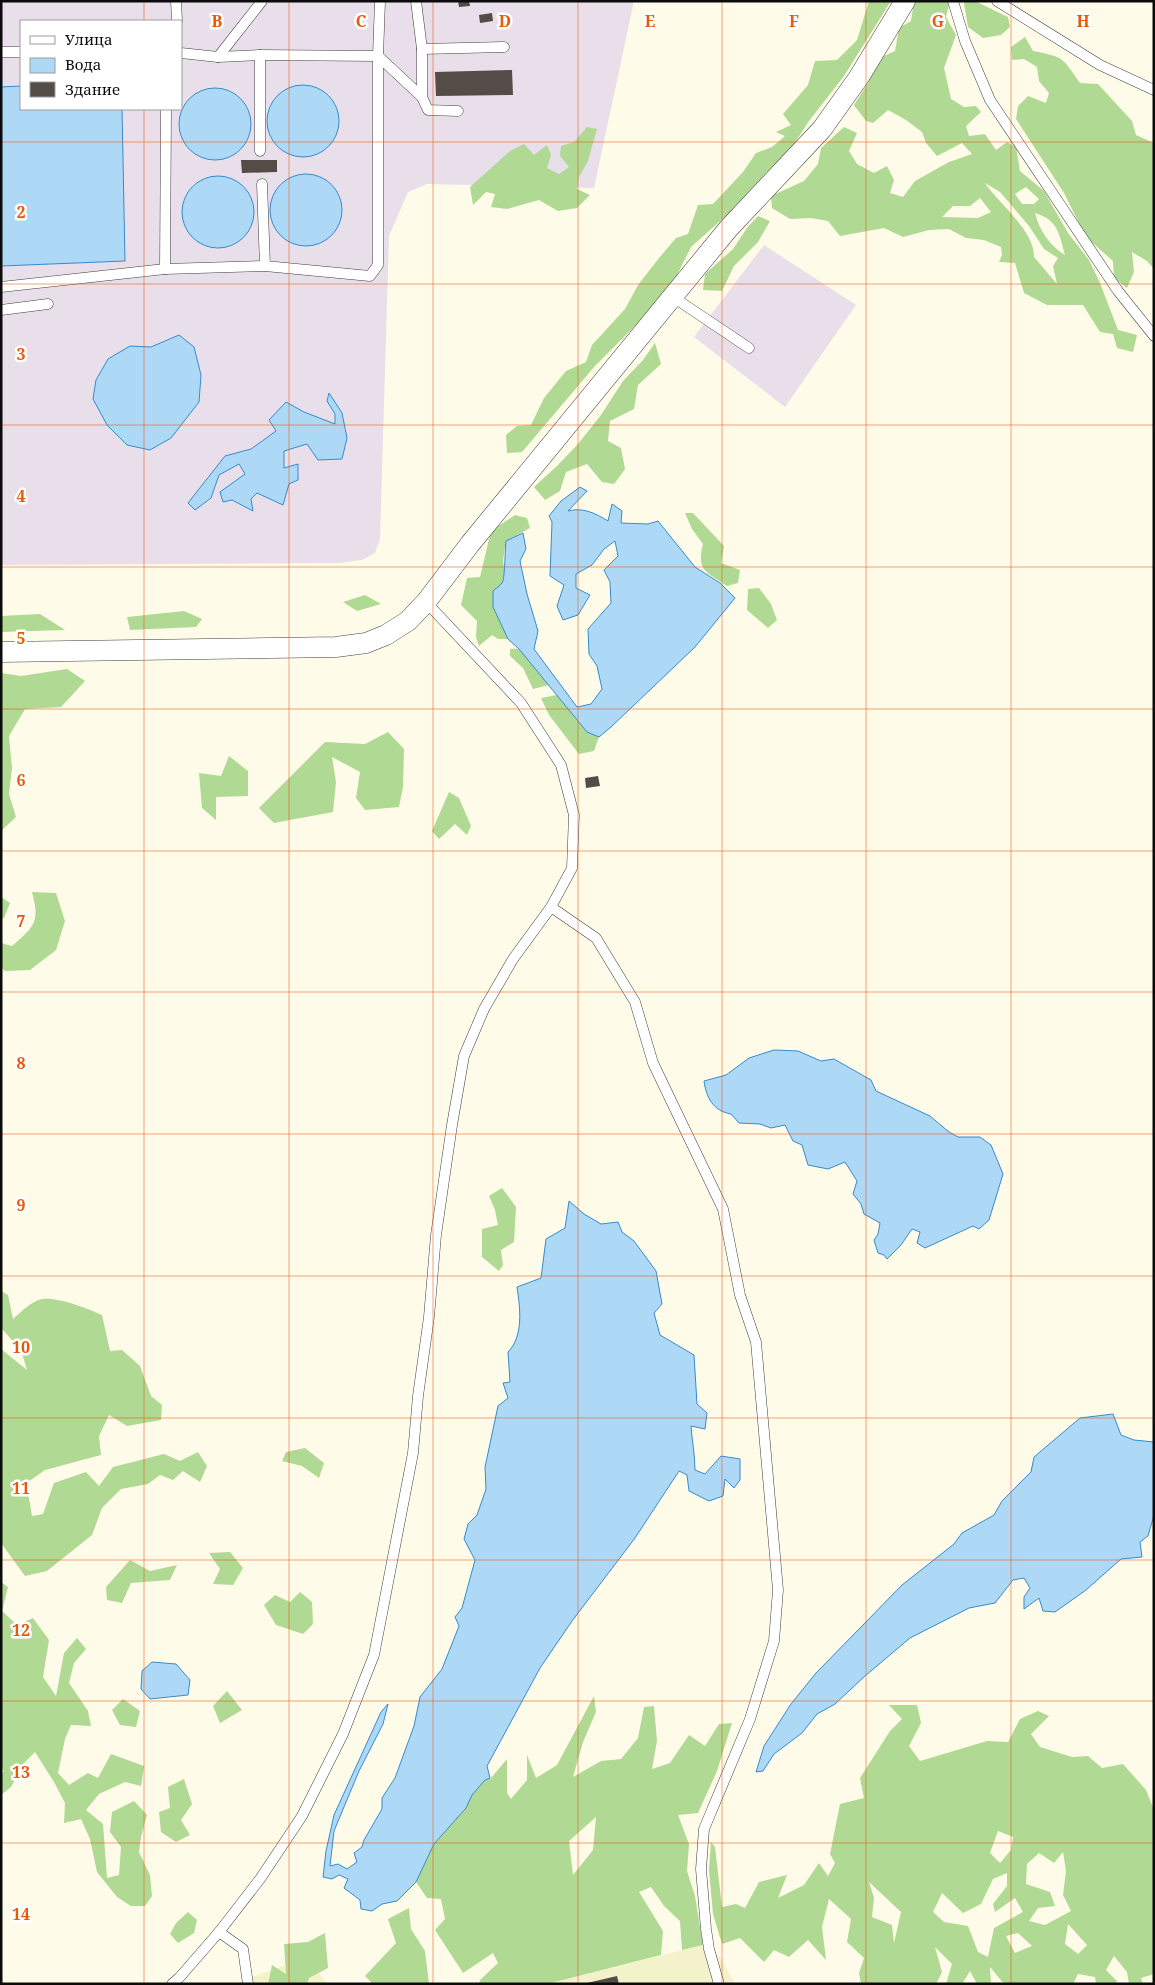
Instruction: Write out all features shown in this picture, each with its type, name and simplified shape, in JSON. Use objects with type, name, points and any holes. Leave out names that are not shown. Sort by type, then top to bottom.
[{"type":"street","points":[[1,652],[336,647],[366,643],[386,635],[408,621],[426,602],[470,544],[728,229],[822,129],[859,77],[905,1]]},
{"type":"lane","points":[[176,1],[177,20]]},
{"type":"lane","points":[[218,58],[262,1]]},
{"type":"lane","points":[[1,287],[165,269],[265,266],[370,276],[378,265],[378,56],[380,1]]},
{"type":"lane","points":[[416,1],[422,48],[422,97]]},
{"type":"lane","points":[[953,1],[965,41],[990,100],[1118,290],[1154,336]]},
{"type":"lane","points":[[996,1],[1100,64],[1154,90]]},
{"type":"lane","points":[[422,48],[504,47]]},
{"type":"lane","points":[[1,52],[20,52]]},
{"type":"lane","points":[[182,53],[218,58],[260,55],[378,56],[422,97],[428,110],[458,111]]},
{"type":"lane","points":[[260,55],[260,151]]},
{"type":"lane","points":[[165,269],[166,110]]},
{"type":"lane","points":[[262,184],[265,266]]},
{"type":"lane","points":[[673,297],[749,348]]},
{"type":"lane","points":[[1,310],[48,304]]},
{"type":"lane","points":[[172,1984],[219,1932],[260,1879],[302,1816],[343,1734],[374,1655],[413,1454],[418,1396],[429,1317],[436,1235],[464,1056],[484,1009],[513,959],[551,907],[572,868],[574,815],[561,765],[521,704],[426,602]]},
{"type":"lane","points":[[551,907],[596,938],[635,1002],[653,1062],[723,1209],[740,1295],[756,1342],[778,1590],[774,1640],[752,1710],[704,1829],[701,1868],[706,1929],[718,1984]]},
{"type":"lane","points":[[219,1932],[243,1949],[248,1984]]},
{"type":"shaded area","points":[[1,1],[634,1],[594,188],[427,184],[408,192],[389,236],[380,539],[375,553],[362,560],[339,563],[1,565]]},
{"type":"shaded area","points":[[764,245],[856,305],[785,407],[694,337]]},
{"type":"shaded area","points":[[703,1945],[720,1957],[735,1984],[547,1984]]},
{"type":"shaded area","points":[[305,1958],[328,1984],[238,1984],[241,1981]]},
{"type":"green space","points":[[869,1],[891,1],[844,76],[809,121],[792,147],[728,214],[691,247],[675,279],[644,317],[595,366],[522,452],[507,453],[506,435],[517,426],[531,425],[544,398],[566,371],[586,362],[592,345],[625,309],[638,285],[659,258],[676,238],[688,234],[698,205],[713,204],[743,172],[756,153],[772,147],[785,136],[776,132],[791,125],[783,114],[808,85],[815,61],[837,60],[857,40]]},
{"type":"green space","points":[[914,1],[950,1],[946,17],[956,35],[944,68],[951,99],[964,107],[976,106],[981,112],[966,126],[969,136],[985,134],[996,150],[1007,142],[1016,147],[1020,171],[1044,191],[1068,233],[1089,260],[1118,330],[1137,335],[1133,352],[1117,348],[1113,334],[1100,332],[1083,305],[1047,305],[1024,293],[1015,263],[999,262],[1002,255],[1001,247],[984,240],[966,238],[949,229],[929,230],[903,237],[884,228],[840,236],[828,221],[811,218],[790,219],[772,208],[771,196],[804,181],[818,164],[821,148],[844,127],[857,133],[849,151],[857,164],[874,173],[887,166],[894,180],[890,193],[903,197],[915,181],[949,162],[972,154],[962,143],[937,156],[926,143],[922,132],[906,120],[888,110],[873,123],[866,121],[854,105],[868,83],[877,59],[895,51],[899,28],[911,21]],"holes":[[[985,183],[1000,192],[1029,226],[1044,249],[1058,258],[1053,266],[1057,284],[1034,257],[1033,247],[1023,228]],[[1026,187],[1039,199],[1034,204],[1022,204],[1015,194]],[[980,198],[991,212],[978,218],[942,217],[953,206],[970,206]],[[1035,213],[1049,219],[1053,224],[1059,234],[1065,255],[1050,242],[1042,231]]]},
{"type":"green space","points":[[966,1],[975,1],[1008,17],[1010,27],[1001,35],[983,38],[968,27],[964,3]]},
{"type":"green space","points":[[1025,37],[1033,51],[1057,57],[1065,63],[1080,83],[1098,84],[1132,121],[1136,135],[1154,143],[1154,269],[1147,261],[1132,252],[1134,272],[1127,288],[1114,278],[1113,261],[1086,237],[1064,193],[1016,119],[1018,106],[1028,96],[1046,103],[1049,93],[1039,81],[1037,67],[1024,59],[1012,60],[1011,47]]},
{"type":"green space","points":[[587,127],[597,129],[588,161],[579,177],[577,189],[590,195],[577,208],[558,211],[539,200],[507,209],[491,207],[495,194],[486,192],[473,205],[470,187],[510,151],[524,144],[534,155],[547,145],[551,155],[547,168],[559,174],[569,167],[560,156],[561,146],[574,142]]},
{"type":"green space","points":[[758,216],[770,221],[758,242],[734,266],[722,291],[703,290],[705,274],[733,249],[747,228]]},
{"type":"green space","points":[[655,343],[661,364],[638,385],[634,409],[610,421],[608,441],[621,448],[625,469],[614,484],[602,482],[587,464],[566,472],[560,491],[545,500],[534,487],[578,444],[601,415],[623,381],[643,360]]},
{"type":"green space","points":[[685,513],[693,513],[724,546],[721,563],[740,570],[738,583],[727,586],[705,570],[701,560],[703,544],[692,529]]},
{"type":"green space","points":[[515,515],[527,518],[530,528],[506,541],[503,561],[505,575],[493,607],[508,639],[498,639],[492,635],[479,646],[476,637],[477,621],[461,605],[467,578],[480,577],[491,531]]},
{"type":"green space","points":[[759,588],[771,604],[777,620],[768,628],[747,610],[748,589]]},
{"type":"green space","points":[[365,595],[381,604],[357,611],[343,602]]},
{"type":"green space","points":[[184,611],[202,619],[196,627],[130,630],[127,617]]},
{"type":"green space","points":[[40,614],[65,630],[1,632],[1,616]]},
{"type":"green space","points":[[510,649],[519,649],[549,685],[533,689],[523,668],[510,656]]},
{"type":"green space","points":[[67,669],[85,681],[61,707],[25,709],[9,736],[12,768],[9,794],[16,817],[1,831],[1,673],[21,676]]},
{"type":"green space","points":[[557,695],[587,732],[599,737],[594,751],[579,754],[549,715],[541,698]]},
{"type":"green space","points":[[388,732],[404,749],[403,787],[399,807],[365,810],[356,798],[360,772],[332,757],[336,782],[333,812],[274,823],[259,808],[325,742],[365,744]]},
{"type":"green space","points":[[229,756],[248,771],[248,796],[216,797],[216,820],[202,808],[199,773],[221,776]]},
{"type":"green space","points":[[449,792],[459,798],[471,826],[467,835],[455,824],[439,839],[432,831]]},
{"type":"green space","points":[[32,892],[56,893],[65,921],[56,950],[30,970],[5,971],[1,967],[1,943],[12,946],[31,928],[35,917]]},
{"type":"green space","points":[[1,897],[10,903],[4,918],[1,919]]},
{"type":"green space","points":[[502,1188],[516,1207],[514,1242],[501,1250],[503,1265],[499,1271],[482,1257],[482,1229],[498,1225],[495,1210],[489,1196]]},
{"type":"green space","points":[[1,1291],[8,1295],[13,1319],[30,1305],[42,1299],[64,1301],[102,1315],[110,1351],[122,1350],[140,1366],[151,1396],[162,1405],[161,1420],[127,1426],[109,1415],[99,1436],[101,1455],[45,1470],[15,1491],[28,1493],[32,1516],[43,1514],[54,1483],[86,1472],[99,1486],[113,1467],[164,1454],[180,1461],[198,1452],[207,1466],[200,1482],[183,1471],[173,1480],[160,1475],[148,1484],[121,1489],[102,1508],[92,1535],[47,1571],[25,1576],[1,1543],[1,1349],[27,1370],[21,1350],[1,1328]]},
{"type":"green space","points":[[305,1448],[324,1463],[319,1478],[302,1466],[282,1461],[286,1452]]},
{"type":"green space","points":[[230,1552],[243,1568],[233,1585],[213,1584],[220,1569],[209,1553]]},
{"type":"green space","points":[[130,1560],[150,1571],[177,1565],[170,1580],[131,1583],[122,1603],[107,1600],[106,1587]]},
{"type":"green space","points":[[1,1582],[8,1587],[2,1611],[17,1625],[33,1618],[49,1640],[43,1677],[56,1696],[64,1653],[77,1638],[86,1649],[74,1663],[69,1683],[88,1711],[91,1726],[71,1725],[65,1739],[58,1773],[69,1785],[88,1773],[98,1778],[111,1754],[144,1766],[141,1786],[125,1782],[99,1794],[86,1810],[103,1824],[107,1878],[119,1875],[121,1847],[110,1832],[112,1812],[134,1801],[147,1815],[139,1852],[150,1875],[152,1896],[145,1906],[131,1906],[117,1897],[97,1872],[90,1839],[81,1819],[64,1823],[65,1803],[35,1752],[24,1763],[11,1787],[1,1795],[1,1774],[4,1771],[1,1768]]},
{"type":"green space","points":[[300,1592],[312,1602],[313,1624],[303,1634],[276,1625],[264,1605],[275,1595],[290,1602]]},
{"type":"green space","points":[[227,1691],[242,1710],[220,1723],[213,1706]]},
{"type":"green space","points":[[594,1696],[596,1712],[583,1742],[573,1777],[601,1761],[621,1759],[638,1738],[644,1707],[654,1706],[657,1741],[652,1769],[670,1763],[689,1735],[705,1746],[719,1724],[732,1723],[717,1771],[698,1813],[678,1815],[689,1844],[687,1871],[695,1896],[703,1945],[682,1950],[680,1921],[664,1906],[651,1887],[639,1892],[663,1931],[661,1955],[547,1984],[479,1984],[480,1980],[498,1963],[493,1953],[463,1973],[435,1930],[445,1919],[441,1899],[427,1898],[416,1882],[434,1844],[466,1808],[472,1795],[485,1780],[491,1778],[507,1759],[507,1793],[511,1799],[527,1780],[527,1755],[536,1778],[557,1765]],"holes":[[[596,1817],[593,1850],[573,1875],[569,1841]]]},
{"type":"green space","points":[[123,1699],[140,1711],[136,1727],[120,1725],[112,1710]]},
{"type":"green space","points":[[889,1705],[917,1705],[921,1723],[909,1746],[920,1761],[987,1741],[1008,1742],[1020,1719],[1038,1711],[1049,1716],[1031,1734],[1040,1747],[1072,1757],[1088,1756],[1102,1768],[1123,1764],[1146,1790],[1154,1810],[1154,1974],[1141,1978],[1143,1984],[1129,1984],[1127,1972],[1114,1956],[1106,1970],[1117,1981],[1116,1984],[1096,1984],[1095,1977],[1078,1974],[1073,1984],[1004,1984],[990,1967],[991,1984],[977,1984],[970,1971],[962,1984],[946,1984],[952,1964],[935,1947],[942,1972],[936,1984],[861,1984],[859,1973],[864,1958],[847,1942],[851,1919],[829,1899],[822,1927],[826,1960],[808,1940],[789,1957],[774,1950],[764,1962],[740,1938],[722,1944],[713,1914],[709,1870],[711,1842],[715,1847],[722,1907],[736,1904],[745,1908],[759,1882],[787,1875],[778,1898],[804,1885],[819,1863],[828,1876],[835,1863],[830,1854],[840,1804],[864,1798],[860,1778],[890,1731],[902,1719]],"holes":[[[998,1831],[1013,1837],[1011,1850],[1000,1863],[990,1853]],[[1063,1852],[1066,1871],[1063,1895],[1071,1911],[1045,1925],[1029,1921],[1038,1908],[1055,1906],[1050,1892],[1026,1884],[1027,1864],[1039,1853],[1054,1863]],[[1007,1873],[1007,1886],[993,1904],[995,1912],[1015,1898],[1023,1912],[994,1928],[988,1957],[978,1952],[968,1926],[944,1922],[933,1912],[942,1893],[963,1913],[981,1904],[993,1879]],[[869,1882],[901,1912],[894,1943],[892,1925],[872,1917],[874,1898]],[[1068,1924],[1087,1945],[1078,1954],[1065,1944]],[[1018,1933],[1032,1946],[1015,1953],[1006,1936]]]},
{"type":"green space","points":[[184,1779],[192,1804],[181,1820],[190,1835],[176,1842],[161,1832],[159,1812],[170,1808],[168,1787]]},
{"type":"green space","points":[[409,1908],[411,1929],[425,1951],[429,1984],[373,1984],[365,1976],[396,1943],[388,1919]]},
{"type":"green space","points":[[188,1912],[197,1920],[194,1933],[178,1943],[170,1934],[176,1923]]},
{"type":"green space","points":[[325,1933],[328,1968],[309,1978],[307,1984],[268,1984],[272,1965],[286,1974],[284,1944],[308,1942]]},
{"type":"water","points":[[310,85],[329,95],[337,107],[339,121],[337,135],[329,147],[317,155],[296,157],[277,147],[269,135],[267,114],[277,95],[289,87]]},
{"type":"water","points":[[20,86],[20,110],[122,110],[125,261],[1,266],[1,87]]},
{"type":"water","points":[[208,88],[229,90],[241,98],[251,117],[249,138],[241,150],[222,160],[201,158],[189,150],[179,131],[181,110],[189,98]]},
{"type":"water","points":[[313,174],[332,184],[340,196],[342,210],[340,224],[332,236],[320,244],[299,246],[280,236],[272,224],[270,203],[280,184],[292,176]]},
{"type":"water","points":[[225,176],[244,186],[252,198],[254,212],[252,226],[244,238],[232,246],[211,248],[192,238],[184,226],[182,205],[192,186],[204,178]]},
{"type":"water","points":[[179,335],[194,347],[201,375],[199,402],[171,438],[150,450],[127,445],[107,425],[93,399],[96,380],[108,359],[130,346],[151,347]]},
{"type":"water","points":[[329,393],[342,413],[347,438],[342,459],[318,460],[307,444],[284,451],[284,468],[298,464],[298,480],[289,484],[283,505],[257,493],[251,499],[253,511],[232,500],[223,502],[220,492],[245,474],[239,464],[219,475],[211,498],[195,510],[188,503],[225,456],[251,449],[276,431],[269,420],[286,402],[304,412],[335,424],[335,414],[327,401]]},
{"type":"water","points":[[580,487],[587,491],[568,511],[579,510],[589,512],[608,521],[612,504],[622,511],[621,523],[648,524],[658,521],[695,567],[720,583],[735,598],[695,647],[599,737],[587,732],[519,649],[508,639],[493,607],[493,591],[503,581],[506,541],[523,533],[526,549],[520,561],[538,631],[534,649],[577,707],[591,704],[602,689],[597,666],[589,654],[588,629],[611,603],[610,582],[604,570],[618,556],[615,541],[604,549],[592,565],[576,574],[576,588],[590,595],[578,615],[563,620],[557,606],[564,585],[550,576],[552,522],[549,516],[561,501]]},
{"type":"water","points":[[774,1050],[798,1051],[821,1061],[834,1059],[871,1080],[876,1091],[930,1116],[958,1137],[980,1137],[991,1145],[1003,1174],[989,1220],[979,1229],[973,1226],[925,1248],[917,1243],[920,1232],[912,1229],[901,1245],[887,1259],[884,1255],[878,1253],[874,1240],[878,1234],[880,1223],[864,1214],[861,1204],[853,1194],[857,1181],[845,1162],[828,1169],[808,1165],[802,1145],[793,1141],[785,1125],[771,1128],[760,1124],[739,1123],[731,1114],[719,1110],[711,1102],[704,1081],[726,1075],[749,1058]]},
{"type":"water","points":[[569,1201],[584,1214],[601,1224],[618,1222],[622,1232],[634,1241],[656,1271],[662,1304],[654,1313],[660,1335],[694,1355],[697,1404],[707,1413],[705,1429],[691,1426],[695,1470],[705,1474],[721,1456],[740,1459],[740,1480],[734,1488],[725,1479],[723,1496],[709,1501],[689,1491],[687,1475],[679,1471],[635,1538],[572,1621],[540,1668],[487,1766],[490,1778],[485,1780],[472,1795],[466,1808],[434,1844],[416,1882],[397,1901],[382,1904],[372,1911],[361,1909],[360,1900],[344,1888],[348,1879],[339,1875],[332,1879],[323,1877],[326,1851],[334,1815],[381,1712],[388,1704],[383,1724],[359,1771],[334,1831],[330,1866],[338,1864],[347,1869],[357,1862],[354,1853],[362,1847],[382,1809],[382,1798],[395,1778],[414,1726],[420,1697],[442,1669],[459,1626],[455,1617],[462,1608],[475,1560],[464,1539],[468,1524],[477,1515],[486,1489],[485,1467],[498,1406],[508,1398],[503,1383],[510,1382],[508,1352],[517,1338],[519,1330],[520,1312],[517,1287],[541,1278],[546,1239],[565,1228]]},
{"type":"water","points":[[1113,1414],[1121,1435],[1134,1440],[1154,1442],[1154,1515],[1148,1536],[1140,1542],[1142,1557],[1121,1559],[1086,1590],[1055,1612],[1043,1611],[1039,1598],[1024,1609],[1024,1597],[1030,1588],[1024,1578],[1013,1580],[995,1603],[969,1608],[910,1638],[835,1704],[817,1714],[802,1733],[774,1754],[763,1771],[756,1772],[764,1746],[791,1704],[816,1673],[902,1585],[954,1544],[962,1533],[994,1515],[1002,1501],[1031,1472],[1034,1457],[1080,1418]]},
{"type":"water","points":[[152,1662],[176,1664],[190,1680],[188,1695],[150,1699],[141,1689],[142,1671]]},
{"type":"building","points":[[458,1],[469,1],[470,6],[459,7]]},
{"type":"building","points":[[492,13],[493,21],[480,23],[479,15]]},
{"type":"building","points":[[512,70],[513,95],[436,96],[435,72]]},
{"type":"building","points":[[241,160],[277,160],[277,172],[242,173]]},
{"type":"building","points":[[598,776],[600,786],[586,788],[585,778]]},
{"type":"building","points":[[617,1976],[619,1984],[587,1984],[587,1983]]}]
